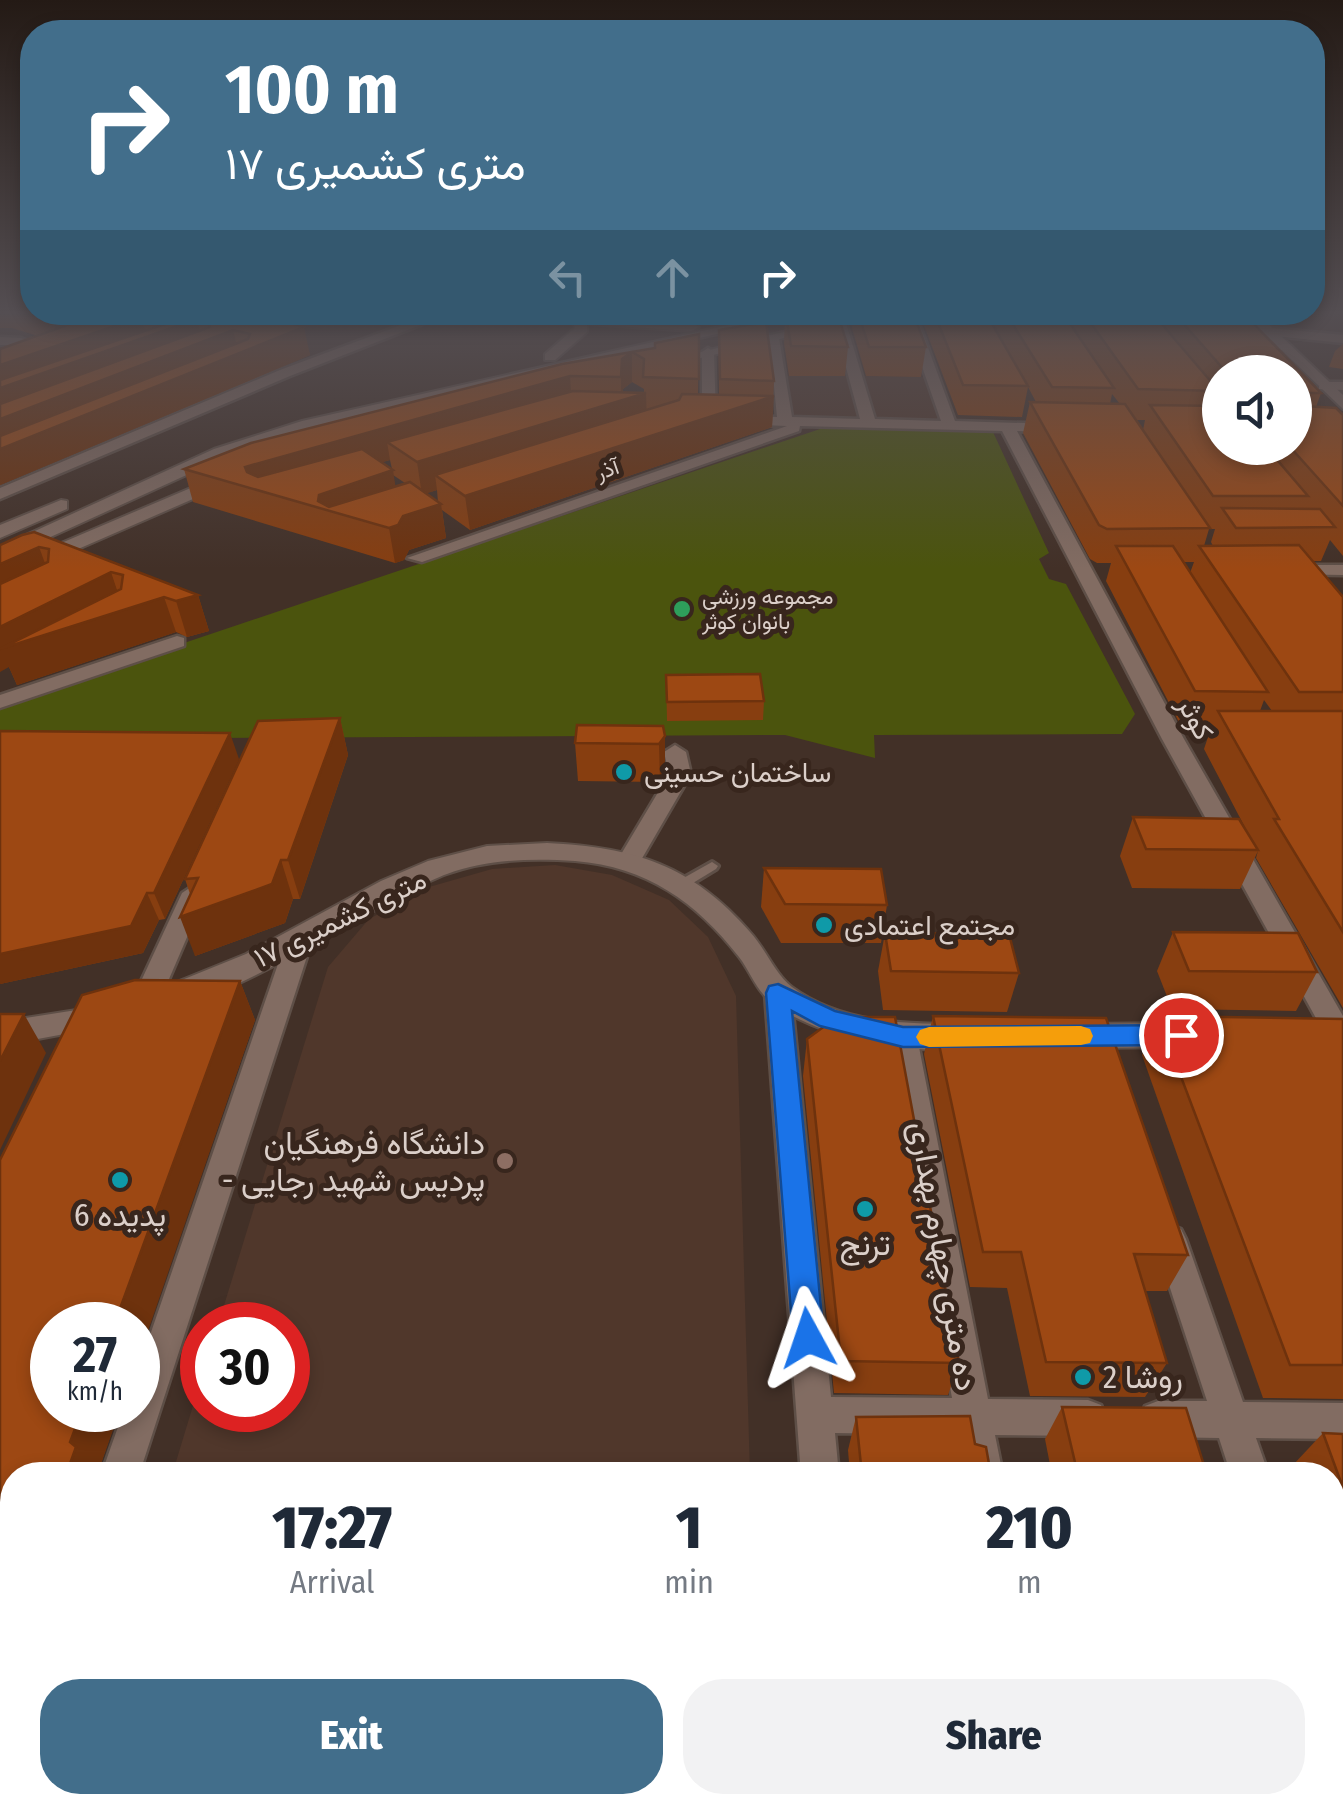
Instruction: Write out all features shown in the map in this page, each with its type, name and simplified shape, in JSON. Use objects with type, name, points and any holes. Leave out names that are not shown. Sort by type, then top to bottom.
[{"type":"main road","points":[[0,554],[202,444],[294,415],[362,400]]},
{"type":"main road","points":[[112,482],[132,483],[308,424],[418,400]]},
{"type":"main road","points":[[380,426],[497,400]]},
{"type":"main road","points":[[0,568],[39,559],[246,470]]},
{"type":"main road","points":[[3,530],[77,498]]},
{"type":"main road","name":"۱۷ متری کشمیری","points":[[0,1034],[78,1023],[143,1007],[205,984],[404,882],[484,855],[545,851],[630,861],[684,883],[754,956],[778,993],[829,1020],[903,1037],[986,1036]]},
{"type":"main road","points":[[1044,1036],[1220,1034]]},
{"type":"main road","points":[[1300,1034],[1342,1036]]},
{"type":"street","points":[[0,494],[222,400]]},
{"type":"street","points":[[709,400],[709,419]]},
{"type":"street","points":[[782,400],[785,421]]},
{"type":"street","points":[[862,400],[869,424]]},
{"type":"street","points":[[940,400],[950,426]]},
{"type":"street","points":[[1030,412],[1039,428]]},
{"type":"street","points":[[690,419],[1072,428]]},
{"type":"street","name":"آذر","points":[[416,558],[812,422]]},
{"type":"street","name":"کوثر","points":[[1008,428],[1092,572],[1172,739],[1342,1036]]},
{"type":"street","points":[[0,474],[28,482]]},
{"type":"street","points":[[443,523],[468,541]]},
{"type":"street","points":[[1324,547],[1343,570]]},
{"type":"street","points":[[1312,596],[1283,570],[1343,570]]},
{"type":"street","points":[[0,702],[177,642]]},
{"type":"street","points":[[1172,739],[1206,739]]},
{"type":"street","points":[[630,861],[680,774],[676,752]]},
{"type":"street","points":[[143,1007],[205,868]]},
{"type":"street","points":[[124,1462],[300,938]]},
{"type":"street","points":[[778,993],[819,1462]]},
{"type":"street","points":[[62,1057],[78,1023]]},
{"type":"street","points":[[1102,1036],[1114,1072]]},
{"type":"street","name":"ده متری چهارم بهداری","points":[[903,1037],[982,1462]]},
{"type":"street","points":[[1157,1200],[1246,1462]]},
{"type":"street","points":[[815,1415],[1343,1421]]},
{"type":"lane","points":[[684,883],[712,866]]},
{"type":"shaded area","points":[[789,400],[857,400],[861,418],[792,419]]},
{"type":"shaded area","points":[[870,400],[937,400],[944,419],[876,420]]},
{"type":"shaded area","name":"دانشگاه فرهنگیان - پردیس شهید رجایی","points":[[555,865],[612,875],[669,900],[708,937],[736,996],[750,1462],[176,1462],[185,1432],[310,1432],[310,1302],[225,1302],[328,967],[369,919],[429,887],[492,869]]},
{"type":"green space","name":"مجموعه ورزشی بانوان کوثر","points":[[823,428],[993,432],[1049,553],[1039,559],[1049,579],[1066,584],[1135,714],[1122,734],[874,735],[875,758],[785,735],[0,739],[0,705]]},
{"type":"building","points":[[12,400],[51,400],[0,419],[0,404]]},
{"type":"building","points":[[93,400],[123,400],[0,449],[0,436]]},
{"type":"building","points":[[422,400],[486,400],[245,467],[258,477],[362,449],[393,470],[319,495],[318,501],[329,507],[410,482],[441,504],[403,516],[398,525],[389,528],[184,469],[251,443]]},
{"type":"building","points":[[542,400],[624,400],[417,462],[387,442]]},
{"type":"building","points":[[679,400],[763,400],[465,496],[435,475]]},
{"type":"building","points":[[1030,402],[1125,404],[1210,528],[1107,529],[1099,525]]},
{"type":"building","points":[[1150,405],[1202,406],[1202,465],[1282,465],[1308,496],[1213,496]]},
{"type":"building","points":[[1312,406],[1336,408],[1343,415],[1343,506],[1306,465],[1312,465]]},
{"type":"building","points":[[1222,508],[1320,509],[1335,527],[1236,528]]},
{"type":"building","points":[[34,532],[198,595],[176,601],[164,597],[0,649],[121,589],[123,575],[111,572],[0,627],[0,584],[48,562],[49,549],[39,547],[0,564],[0,545]]},
{"type":"building","points":[[1299,545],[1343,597],[1343,692],[1299,692],[1199,546]]},
{"type":"building","points":[[1116,546],[1173,546],[1268,692],[1195,691]]},
{"type":"building","points":[[760,674],[764,701],[667,702],[666,675]]},
{"type":"building","points":[[1218,711],[1343,711],[1343,932],[1274,819],[1279,819]]},
{"type":"building","points":[[340,718],[288,860],[281,860],[272,884],[180,917],[198,878],[185,879],[258,721]]},
{"type":"building","points":[[577,725],[663,726],[665,736],[659,744],[575,743]]},
{"type":"building","points":[[0,731],[230,733],[154,893],[147,893],[131,926],[0,954]]},
{"type":"building","points":[[1133,817],[1239,819],[1258,850],[1146,849]]},
{"type":"building","points":[[764,868],[881,869],[887,905],[785,904]]},
{"type":"building","points":[[1173,932],[1298,933],[1317,972],[1189,971]]},
{"type":"building","points":[[885,933],[1009,934],[1019,973],[891,971]]},
{"type":"building","points":[[135,980],[240,981],[122,1302],[30,1302],[30,1432],[74,1432],[70,1442],[76,1447],[71,1462],[0,1462],[0,1160],[82,995]]},
{"type":"building","points":[[0,1014],[24,1014],[0,1061]]},
{"type":"building","points":[[933,1016],[1106,1018],[1188,1255],[1134,1254],[1167,1363],[1046,1362],[1021,1252],[983,1252]]},
{"type":"building","points":[[1158,1016],[1343,1019],[1343,1365],[1290,1365]]},
{"type":"building","points":[[837,1017],[895,1017],[959,1363],[841,1361],[807,1039]]},
{"type":"building","points":[[1062,1407],[1186,1408],[1203,1462],[1075,1462]]},
{"type":"building","points":[[970,1416],[975,1444],[986,1447],[989,1462],[861,1462],[856,1417]]},
{"type":"building","points":[[1323,1433],[1343,1434],[1343,1462],[1334,1462]]},
{"type":"slow traffic","points":[[929,1037],[1081,1036]]},
{"type":"place","name":"مجموعه ورزشی بانوان کوثر","points":[[682,609]]},
{"type":"place","name":"ساختمان حسینی","points":[[624,772]]},
{"type":"place","name":"مجتمع اعتمادی","points":[[824,925]]},
{"type":"place","name":"دانشگاه فرهنگیان - پردیس شهید رجایی","points":[[505,1161]]},
{"type":"place","name":"پدیده 6","points":[[120,1180]]},
{"type":"place","name":"ترنج","points":[[865,1209]]},
{"type":"place","name":"روشا 2","points":[[1083,1377]]},
{"type":"route","points":[[808,1338],[778,993],[829,1020],[903,1037],[1181,1035]]}]
